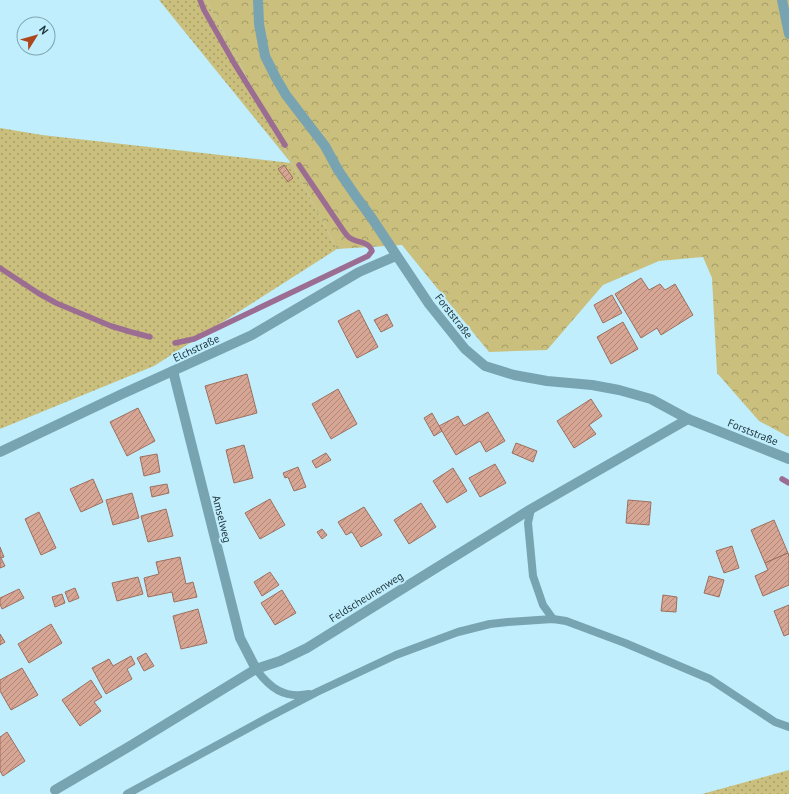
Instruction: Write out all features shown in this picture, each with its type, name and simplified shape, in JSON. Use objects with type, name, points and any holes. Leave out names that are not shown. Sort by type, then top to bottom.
[{"type":"street","name":"Forststraße","points":[[258,0],[259,24],[265,56],[286,95],[325,146],[342,176],[429,304],[464,349],[485,366],[514,375],[547,381],[592,385],[619,390],[651,399],[688,419],[789,459]]},
{"type":"street","points":[[782,0],[789,34]]},
{"type":"street","name":"Elchstraße","points":[[0,452],[115,397],[252,335],[359,272],[396,256]]},
{"type":"street","name":"Amselweg","points":[[173,371],[240,638],[256,669]]},
{"type":"street","name":"Feldscheunenweg","points":[[55,792],[256,669],[280,661],[307,648],[531,509],[688,419]]},
{"type":"lane","points":[[531,509],[528,523],[533,576],[543,605],[553,619]]},
{"type":"lane","points":[[127,794],[317,692],[396,656],[458,632],[502,622],[553,619],[566,621],[625,643],[710,679],[775,722],[789,726]]},
{"type":"lane","points":[[256,669],[263,680],[278,691],[292,695],[304,695],[317,692]]},
{"type":"green space","points":[[159,0],[206,0],[337,249],[154,366],[0,429],[0,128],[42,135],[291,163]]},
{"type":"green space","points":[[206,0],[789,0],[789,437],[759,421],[717,373],[712,278],[703,257],[659,261],[603,285],[547,350],[489,352],[402,245],[337,249]]},
{"type":"green space","points":[[789,770],[789,794],[702,794]]},
{"type":"building","points":[[284,165],[293,178],[288,182],[278,169]]},
{"type":"building","points":[[641,278],[649,290],[660,284],[665,290],[675,284],[693,315],[661,335],[657,328],[641,338],[615,294]]},
{"type":"building","points":[[612,295],[622,313],[603,323],[594,305]]},
{"type":"building","points":[[359,310],[378,347],[357,358],[338,321]]},
{"type":"building","points":[[387,314],[393,326],[381,332],[374,320]]},
{"type":"building","points":[[623,322],[638,349],[611,364],[597,337]]},
{"type":"building","points":[[247,374],[257,413],[216,424],[205,386]]},
{"type":"building","points":[[338,389],[357,424],[331,439],[312,404]]},
{"type":"building","points":[[591,399],[602,416],[589,425],[596,434],[574,448],[557,421]]},
{"type":"building","points":[[138,408],[155,441],[127,456],[110,422]]},
{"type":"building","points":[[488,412],[505,441],[486,452],[480,441],[456,455],[439,426],[458,416],[464,426]]},
{"type":"building","points":[[432,413],[442,431],[434,436],[424,418]]},
{"type":"building","points":[[516,443],[537,451],[533,462],[512,453]]},
{"type":"building","points":[[244,445],[253,478],[234,483],[226,450]]},
{"type":"building","points":[[326,453],[331,460],[316,468],[312,461]]},
{"type":"building","points":[[157,454],[160,472],[144,476],[140,457]]},
{"type":"building","points":[[495,464],[506,483],[480,497],[469,478]]},
{"type":"building","points":[[298,467],[306,487],[294,491],[288,477],[285,478],[283,473]]},
{"type":"building","points":[[453,468],[467,491],[447,503],[433,481]]},
{"type":"building","points":[[93,479],[103,502],[81,512],[70,489]]},
{"type":"building","points":[[167,484],[169,493],[152,497],[150,487]]},
{"type":"building","points":[[132,493],[139,518],[113,525],[106,500]]},
{"type":"building","points":[[270,499],[285,525],[260,539],[245,513]]},
{"type":"building","points":[[628,500],[651,502],[649,525],[626,523]]},
{"type":"building","points":[[421,503],[436,527],[409,544],[394,520]]},
{"type":"building","points":[[364,507],[382,535],[361,547],[352,532],[346,535],[338,522]]},
{"type":"building","points":[[166,509],[173,536],[148,542],[141,516]]},
{"type":"building","points":[[39,512],[56,548],[41,555],[25,519]]},
{"type":"building","points":[[774,520],[788,553],[765,563],[751,530]]},
{"type":"building","points":[[322,529],[327,535],[322,539],[317,532]]},
{"type":"building","points":[[732,546],[739,568],[724,573],[716,551]]},
{"type":"building","points":[[0,547],[4,557],[1,558],[5,566],[0,568]]},
{"type":"building","points":[[788,553],[789,585],[763,596],[755,576],[768,570],[765,563]]},
{"type":"building","points":[[180,557],[186,584],[193,582],[197,597],[174,602],[172,592],[148,597],[144,578],[159,574],[156,562]]},
{"type":"building","points":[[270,572],[279,585],[262,596],[254,582]]},
{"type":"building","points":[[709,576],[724,580],[719,597],[704,593]]},
{"type":"building","points":[[138,577],[143,594],[117,601],[112,583]]},
{"type":"building","points":[[75,588],[79,598],[69,602],[65,592]]},
{"type":"building","points":[[19,589],[24,598],[2,609],[0,598]]},
{"type":"building","points":[[282,590],[296,613],[275,625],[261,603]]},
{"type":"building","points":[[62,594],[65,603],[55,607],[52,597]]},
{"type":"building","points":[[663,595],[677,597],[676,612],[661,611]]},
{"type":"building","points":[[789,605],[789,634],[784,636],[774,611]]},
{"type":"building","points":[[198,609],[207,643],[181,649],[173,616]]},
{"type":"building","points":[[51,624],[62,643],[29,663],[18,644]]},
{"type":"building","points":[[0,634],[5,642],[0,645]]},
{"type":"building","points":[[146,653],[154,666],[144,671],[137,658]]},
{"type":"building","points":[[131,656],[135,664],[127,669],[132,679],[106,694],[92,668],[109,659],[113,666]]},
{"type":"building","points":[[22,668],[38,695],[11,710],[0,691],[0,680]]},
{"type":"building","points":[[91,680],[102,697],[94,702],[101,711],[80,726],[62,700]]},
{"type":"building","points":[[7,732],[25,761],[3,776],[0,771],[0,737]]},
{"type":"waterway","points":[[200,0],[204,10],[234,63],[285,145]]},
{"type":"waterway","points":[[175,343],[194,339],[368,256],[372,251],[368,245],[353,240],[346,234],[299,165]]},
{"type":"waterway","points":[[0,268],[56,303],[111,326],[150,337]]},
{"type":"waterway","points":[[782,479],[789,483]]}]
